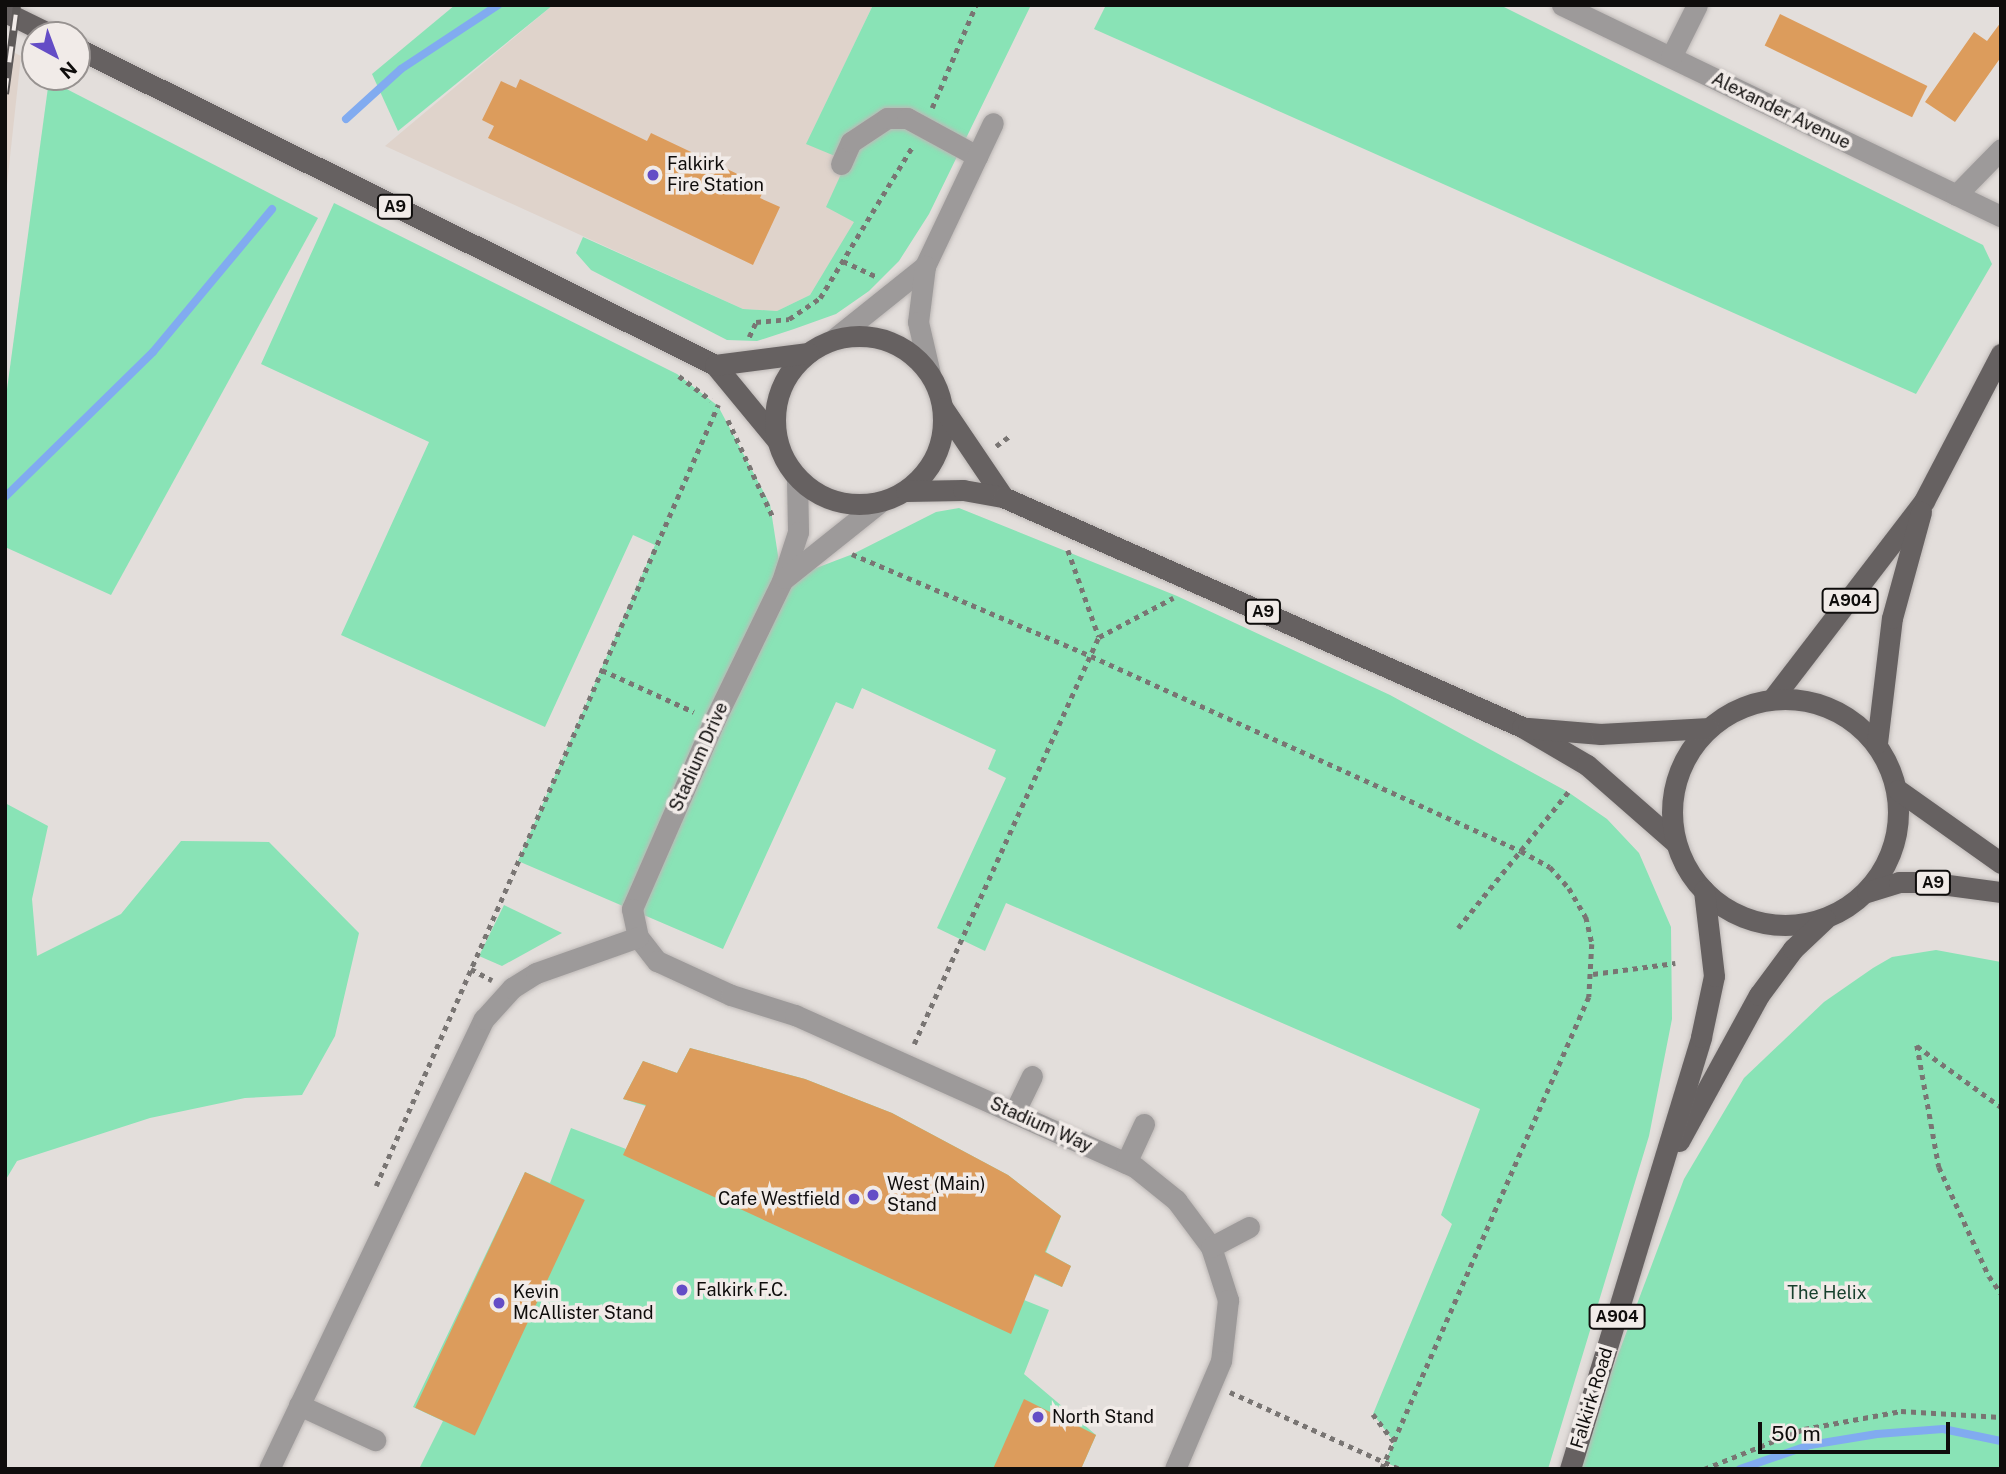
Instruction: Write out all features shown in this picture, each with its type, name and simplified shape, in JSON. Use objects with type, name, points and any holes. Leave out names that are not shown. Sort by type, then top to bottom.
[{"type":"main road","points":[[5,12],[23,21]]},
{"type":"main road","name":"A9","points":[[91,55],[715,365],[776,439]]},
{"type":"main road","points":[[715,365],[808,353],[834,339],[861,335],[888,340],[912,354],[930,374],[943,408],[1003,497]]},
{"type":"main road","points":[[808,353],[779,391],[774,415],[776,439],[797,478],[835,502],[879,503],[906,491],[936,455],[943,408]]},
{"type":"main road","name":"A904","points":[[1773,698],[1924,500],[2001,354]]},
{"type":"main road","name":"A9","points":[[906,491],[963,490],[1003,497],[1522,727],[1587,765],[1676,843]]},
{"type":"main road","name":"A904","points":[[1877,743],[1892,618],[1924,500]]},
{"type":"main road","points":[[1773,698],[1812,701],[1849,716],[1877,743],[1898,790],[1895,839],[1888,862],[1867,892],[1825,919],[1793,925],[1760,923],[1730,911],[1704,891],[1676,843],[1672,812],[1676,781],[1689,752],[1708,728],[1738,708],[1773,698]]},
{"type":"main road","name":"A9","points":[[1522,727],[1601,734],[1708,728]]},
{"type":"main road","points":[[1898,790],[2001,863]]},
{"type":"main road","name":"A9","points":[[1867,892],[1899,881],[2001,892]]},
{"type":"main road","name":"Falkirk Road","points":[[1570,1469],[1664,1166],[1714,975],[1704,891]]},
{"type":"main road","name":"Falkirk Road","points":[[1664,1166],[1759,995],[1793,949],[1825,919]]},
{"type":"street","name":"Alexander Avenue","points":[[1562,5],[2001,216]]},
{"type":"street","points":[[1671,58],[1697,5]]},
{"type":"street","points":[[841,164],[850,142],[887,118],[907,118],[977,156]]},
{"type":"street","points":[[930,374],[918,322],[925,266],[993,123]]},
{"type":"street","points":[[1956,195],[2001,149]]},
{"type":"street","points":[[834,339],[925,266]]},
{"type":"street","name":"Stadium Drive","points":[[638,937],[632,909],[714,721],[782,582],[798,532],[797,478]]},
{"type":"street","name":"Stadium Drive","points":[[782,582],[826,543],[879,503]]},
{"type":"street","points":[[270,1469],[484,1019],[512,988],[536,973],[638,937]]},
{"type":"street","name":"Stadium Way","points":[[638,937],[657,961],[905,1063],[1126,1163],[1176,1200],[1211,1247],[1228,1300],[1226,1331],[1213,1384],[1175,1469]]},
{"type":"street","points":[[1014,1113],[1032,1076]]},
{"type":"street","points":[[1126,1163],[1143,1124]]},
{"type":"street","points":[[1211,1247],[1249,1227]]},
{"type":"street","points":[[299,1405],[375,1440]]},
{"type":"path","points":[[737,363],[756,322],[789,319],[820,298],[843,261]]},
{"type":"path","points":[[372,1194],[729,384]]},
{"type":"path","points":[[718,405],[770,504],[774,521],[798,532]]},
{"type":"path","points":[[826,543],[1091,656],[1521,851],[1550,867],[1569,888],[1586,917],[1593,974],[1589,997],[1382,1469]]},
{"type":"path","points":[[1068,549],[1099,638]]},
{"type":"path","points":[[905,1063],[1099,638],[1177,596]]},
{"type":"path","points":[[602,670],[714,721]]},
{"type":"path","points":[[1458,928],[1568,792]]},
{"type":"path","points":[[1593,974],[1675,963]]},
{"type":"path","points":[[2001,1107],[1917,1045],[1939,1167],[1989,1276],[2001,1293]]},
{"type":"path","points":[[1213,1384],[1400,1469]]},
{"type":"path","points":[[1704,1469],[1804,1429],[1901,1411],[2001,1417]]},
{"type":"path","points":[[1373,1414],[1394,1441]]},
{"type":"shaded area","points":[[553,5],[873,5],[807,143],[848,161],[855,222],[810,295],[777,311],[743,309],[385,146]]},
{"type":"shaded area","points":[[5,48],[21,56],[5,203]]},
{"type":"green space","points":[[455,5],[553,5],[398,131],[372,74]]},
{"type":"green space","points":[[873,5],[1031,5],[929,214],[899,261],[869,291],[836,314],[794,329],[757,341],[727,340],[591,270],[576,253],[583,237],[743,309],[777,311],[810,295],[854,222],[826,207],[847,161],[806,144]]},
{"type":"green space","points":[[1106,5],[1500,5],[1983,245],[1992,264],[1916,394],[1094,29]]},
{"type":"green space","points":[[48,91],[70,91],[318,218],[111,595],[5,547],[5,404]]},
{"type":"green space","points":[[334,203],[677,374],[718,406],[770,504],[782,581],[853,554],[936,512],[959,508],[1177,596],[1390,695],[1568,792],[1607,819],[1639,853],[1671,927],[1672,1019],[1649,1136],[1548,1469],[1400,1469],[1385,1462],[1394,1442],[1373,1414],[1452,1224],[1441,1215],[1480,1109],[1006,903],[985,951],[937,928],[1006,778],[988,769],[996,750],[862,688],[853,709],[836,702],[723,949],[518,861],[655,545],[633,535],[545,727],[341,635],[429,442],[261,364]]},
{"type":"green space","points":[[5,803],[48,826],[32,899],[37,956],[121,914],[181,841],[269,842],[359,933],[335,1036],[302,1095],[245,1098],[150,1118],[17,1161],[5,1181]]},
{"type":"green space","points":[[504,905],[562,933],[502,966],[479,956]]},
{"type":"green space","name":"The Helix","points":[[1936,950],[2001,962],[2001,1469],[1575,1469],[1684,1179],[1744,1078],[1824,1002],[1873,968],[1892,957]]},
{"type":"green space","points":[[690,1048],[805,1079],[892,1113],[1008,1175],[1061,1216],[1046,1252],[1071,1266],[1062,1287],[1034,1275],[1024,1300],[1049,1310],[1024,1374],[1096,1435],[1081,1469],[419,1469],[443,1421],[413,1407],[525,1172],[550,1183],[571,1128],[626,1149],[646,1106],[623,1099],[643,1061],[677,1073]]},
{"type":"building","points":[[1780,14],[1927,86],[1912,117],[1765,45]]},
{"type":"building","points":[[2001,22],[2001,57],[1955,122],[1925,102],[1974,32],[1987,41]]},
{"type":"building","name":"Falkirk Fire Station","points":[[520,79],[647,141],[651,133],[765,187],[760,198],[780,207],[753,265],[488,138],[494,126],[482,120],[501,81],[516,88]]},
{"type":"building","name":"West (Main) Stand","points":[[690,1048],[805,1079],[892,1113],[1008,1175],[1061,1216],[1045,1252],[1071,1266],[1062,1287],[1035,1274],[1011,1334],[623,1155],[646,1105],[623,1099],[643,1061],[677,1073]]},
{"type":"building","name":"Kevin McAllister Stand","points":[[525,1172],[585,1200],[475,1436],[415,1408]]},
{"type":"building","name":"North Stand","points":[[1024,1399],[1096,1435],[1081,1469],[993,1469]]},
{"type":"waterway","points":[[346,119],[401,69],[498,5]]},
{"type":"waterway","points":[[5,497],[153,352],[272,209]]},
{"type":"waterway","points":[[1740,1469],[1810,1445],[1877,1434],[1943,1429],[2001,1441]]},
{"type":"railway","points":[[5,94],[17,5]]},
{"type":"place","name":"Falkirk Fire Station","points":[[653,175]]},
{"type":"place","name":"West (Main) Stand","points":[[873,1195]]},
{"type":"place","name":"Cafe Westfield","points":[[854,1199]]},
{"type":"place","name":"Falkirk F.C.","points":[[682,1290]]},
{"type":"place","name":"Kevin McAllister Stand","points":[[499,1303]]},
{"type":"place","name":"North Stand","points":[[1038,1417]]}]
